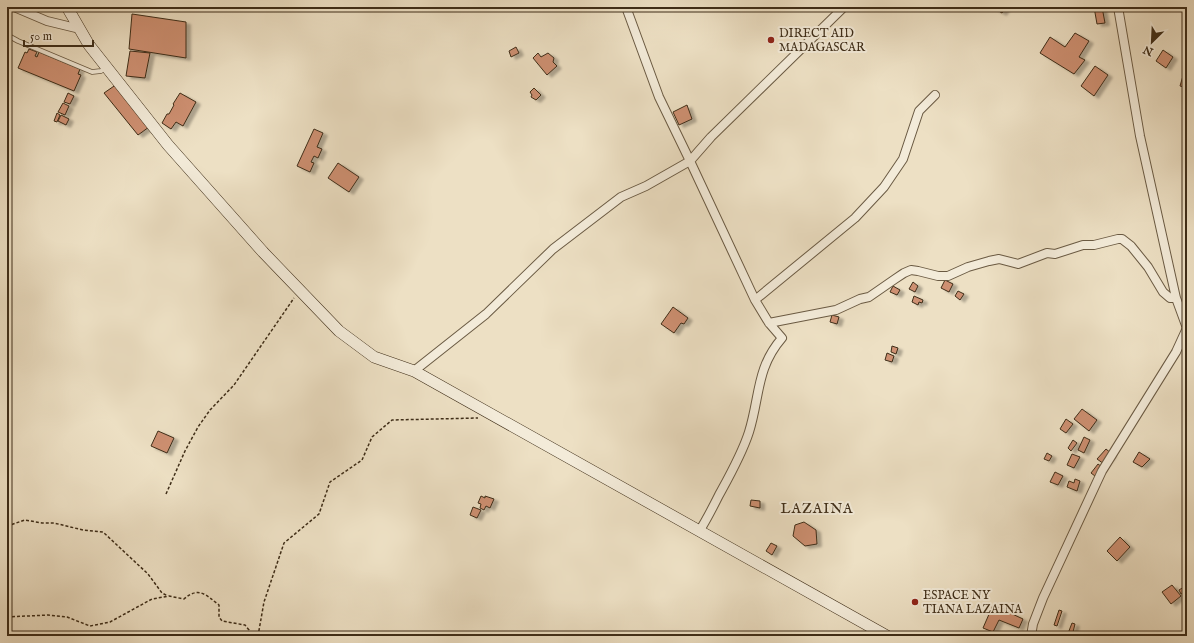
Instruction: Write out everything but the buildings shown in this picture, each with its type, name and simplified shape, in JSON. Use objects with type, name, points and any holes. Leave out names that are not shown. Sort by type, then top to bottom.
[{"type":"street","points":[[14,7],[47,21],[80,29]]},
{"type":"street","points":[[67,7],[89,45],[168,146],[262,252],[339,331],[374,357],[414,371],[887,636]]},
{"type":"street","points":[[626,7],[659,97],[755,300],[769,323],[782,338],[774,347],[764,366],[749,433],[732,473],[700,530]]},
{"type":"street","points":[[414,371],[486,314],[553,249],[621,197],[646,186],[690,161],[711,137],[844,7]]},
{"type":"street","points":[[1031,636],[1033,624],[1043,598],[1102,471],[1176,352],[1187,328],[1176,298],[1140,136],[1118,7]]},
{"type":"street","points":[[755,300],[855,218],[884,187],[903,159],[919,111],[935,95]]},
{"type":"street","points":[[769,323],[836,310],[860,299],[869,297],[904,273],[911,270],[938,276],[948,276],[968,267],[989,261],[999,259],[1018,264],[1047,253],[1055,254],[1083,245],[1094,245],[1118,239],[1122,239],[1131,246],[1148,267],[1162,292],[1170,298],[1176,298]]},
{"type":"lane","points":[[7,35],[92,72],[107,68]]},
{"type":"path","points":[[166,494],[185,450],[198,427],[210,410],[234,385],[299,290]]},
{"type":"path","points":[[258,636],[264,602],[284,543],[319,514],[330,482],[362,460],[372,437],[392,420],[496,418]]},
{"type":"path","points":[[7,526],[25,520],[42,523],[54,523],[83,530],[103,532],[148,574],[162,593],[184,599],[192,593],[200,592],[205,594],[219,605],[218,617],[222,621],[245,625],[250,636]]},
{"type":"path","points":[[7,617],[48,615],[61,616],[90,626],[110,622],[152,599],[169,596]]},
{"type":"place","name":"DIRECT AID MADAGASCAR","points":[[771,40]]},
{"type":"place","name":"ESPACE NY TIANA LAZAINA","points":[[915,602]]},
{"type":"district","name":"LAZAINA","points":[[817,509]]}]
